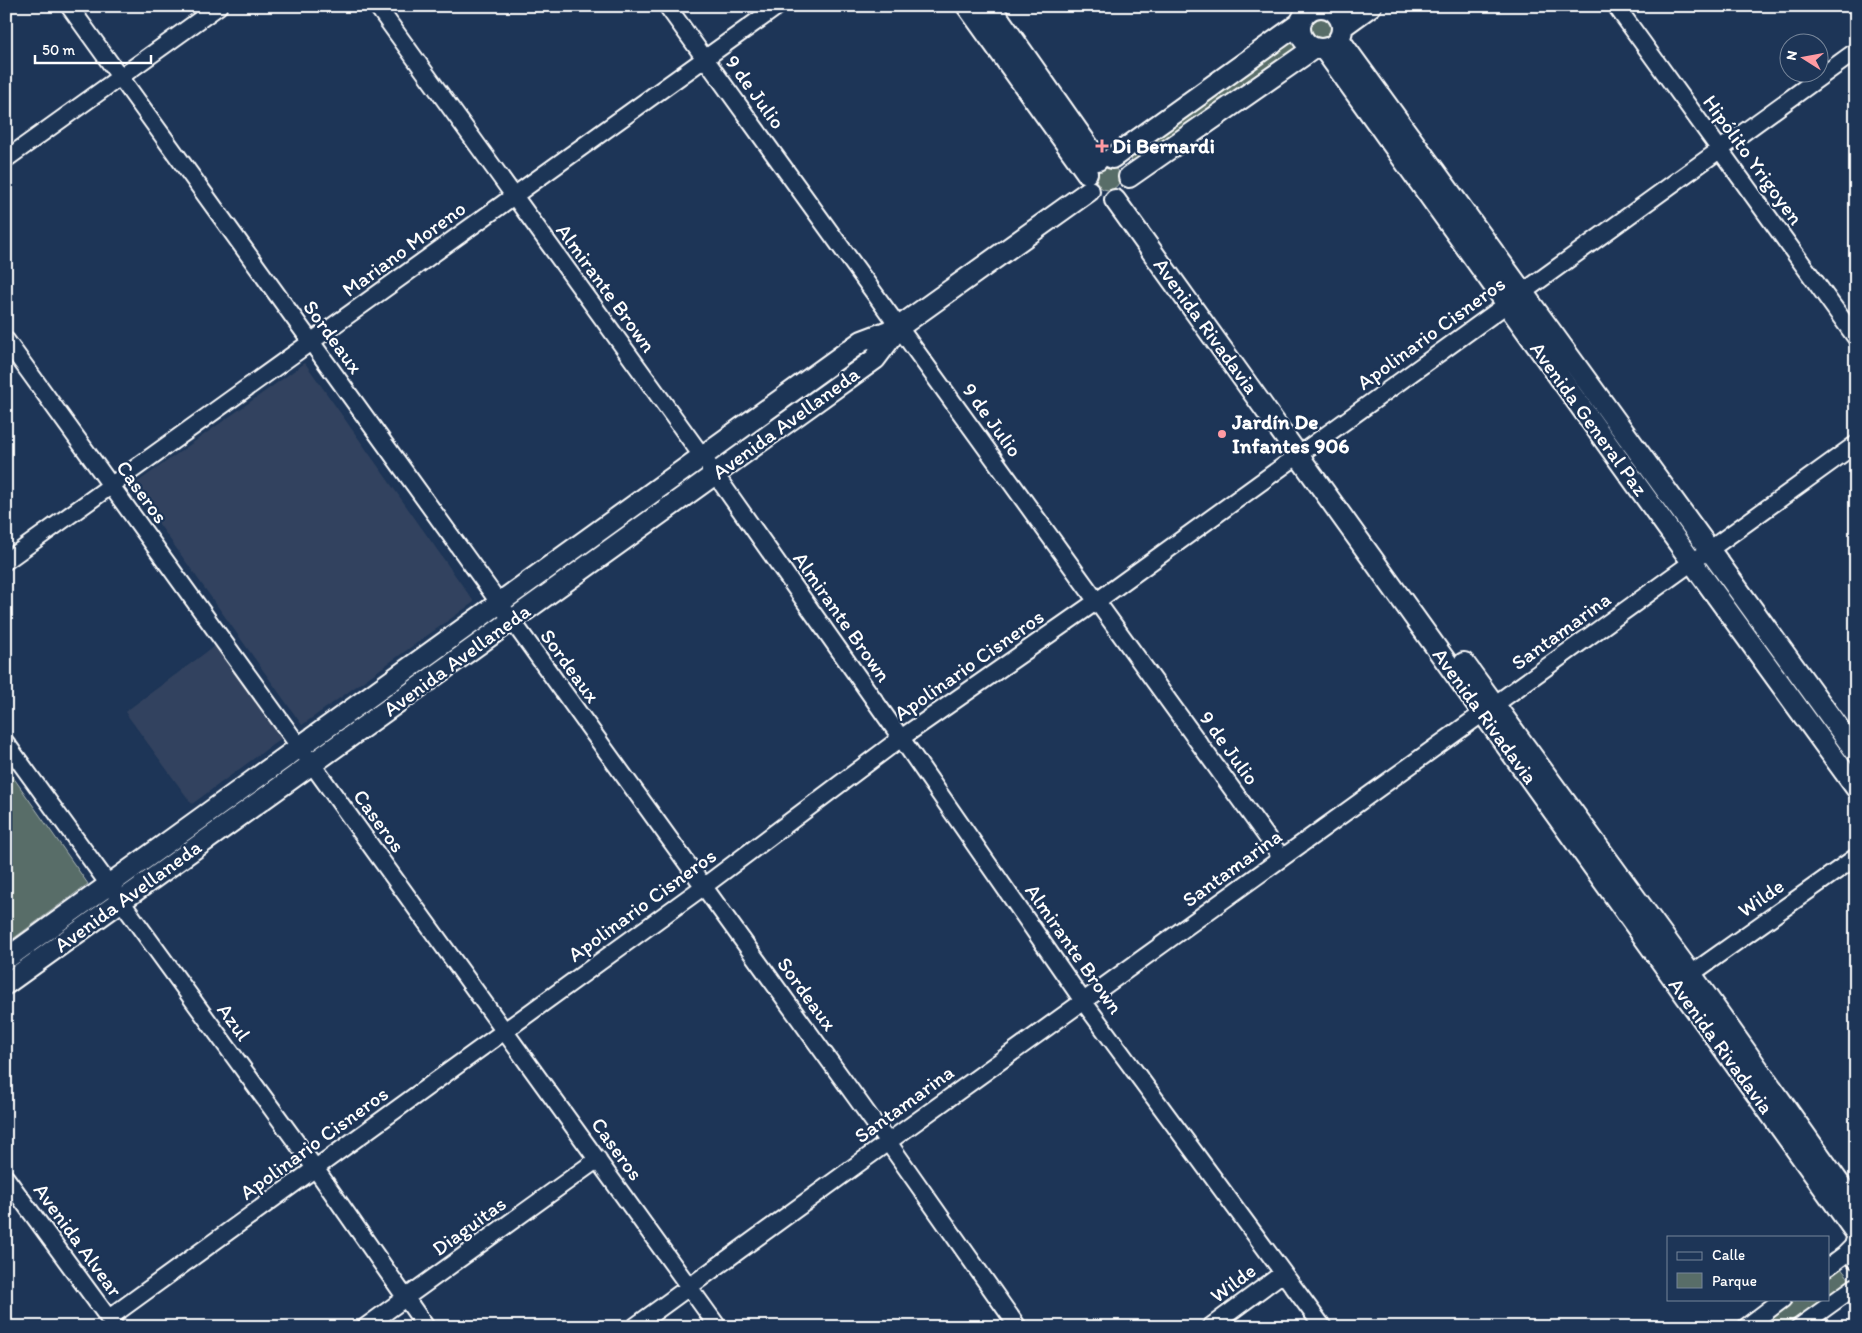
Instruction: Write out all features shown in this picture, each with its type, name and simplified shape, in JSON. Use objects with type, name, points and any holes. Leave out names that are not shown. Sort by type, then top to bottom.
[{"type":"main road","points":[[967,6],[1097,170]]},
{"type":"main road","points":[[990,6],[1097,170],[1101,200],[1123,189],[1330,41],[1371,6]]},
{"type":"main road","points":[[1324,6],[1337,14],[1330,41],[1302,38],[1300,34],[1307,12],[1324,6]]},
{"type":"main road","name":"Avenida Avellaneda","points":[[6,959],[115,893],[312,764],[875,359],[899,327],[1097,170],[1307,12]]},
{"type":"main road","name":"Avenida General Paz","points":[[1330,41],[1447,204],[1507,304],[1632,480],[1856,788]]},
{"type":"main road","name":"Avenida Rivadavia","points":[[1097,170],[1122,163],[1128,172],[1123,189],[1304,452],[1489,709],[1856,1233]]},
{"type":"main road","name":"Avenida General Paz","points":[[1447,204],[1523,292],[1856,752]]},
{"type":"main road","name":"Avenida Avellaneda","points":[[6,984],[115,893],[300,747],[862,341],[899,327]]},
{"type":"main road","points":[[1596,430],[1613,418]]},
{"type":"main road","points":[[1632,480],[1650,468]]},
{"type":"main road","name":"Avenida Rivadavia","points":[[1489,709],[1691,974],[1856,1207]]},
{"type":"main road","points":[[1855,1243],[1854,1251],[1856,1258]]},
{"type":"street","name":"Sordeaux","points":[[69,6],[888,1142],[1018,1327]]},
{"type":"street","points":[[6,159],[219,6]]},
{"type":"street","name":"Almirante Brown","points":[[377,6],[715,474],[1083,1001],[1323,1327]]},
{"type":"street","name":"9 de Julio","points":[[667,6],[1282,858]]},
{"type":"street","name":"Mariano Moreno","points":[[6,561],[778,6]]},
{"type":"street","name":"Hipólito Yrigoyen","points":[[1616,6],[1856,338]]},
{"type":"street","name":"Apolinario Cisneros","points":[[112,1322],[315,1168],[703,887],[901,738],[1097,601],[1856,51]]},
{"type":"street","name":"Caseros","points":[[6,340],[718,1327]]},
{"type":"street","name":"Santamarina","points":[[634,1327],[1856,444]]},
{"type":"street","name":"Azul","points":[[6,743],[315,1168],[426,1327]]},
{"type":"street","name":"Wilde","points":[[1691,974],[1856,857]]},
{"type":"street","name":"Diaguitas","points":[[365,1327],[598,1159]]},
{"type":"street","name":"Avenida Alvear","points":[[6,1178],[112,1322]]},
{"type":"street","points":[[1830,1266],[1844,1255],[1855,1243]]},
{"type":"street","name":"Wilde","points":[[1210,1327],[1283,1273]]},
{"type":"street","points":[[1799,1327],[1856,1286]]},
{"type":"street","points":[[1746,1327],[1782,1300]]},
{"type":"shaded area","points":[[305,363],[474,602],[302,725],[132,486]]},
{"type":"shaded area","points":[[216,645],[283,737],[192,804],[125,712]]},
{"type":"green space","points":[[1321,15],[1329,19],[1333,27],[1329,35],[1321,39],[1313,35],[1309,27],[1313,19]]},
{"type":"green space","points":[[1292,40],[1297,46],[1134,163],[1129,156]]},
{"type":"green space","points":[[1108,166],[1116,170],[1120,178],[1116,186],[1108,190],[1100,186],[1096,178],[1100,170]]},
{"type":"green space","points":[[879,337],[884,344],[720,460],[716,453]]},
{"type":"green space","points":[[683,481],[688,488],[524,605],[520,598]]},
{"type":"green space","points":[[6,767],[88,884],[6,944]]},
{"type":"green space","points":[[1840,1267],[1851,1281],[1830,1296],[1830,1274]]},
{"type":"green space","points":[[1796,1300],[1825,1300],[1787,1327],[1760,1327]]},
{"type":"place","name":"Di Bernardi","points":[[1102,146]]},
{"type":"place","name":"Jardín De Infantes 906","points":[[1222,434]]}]
